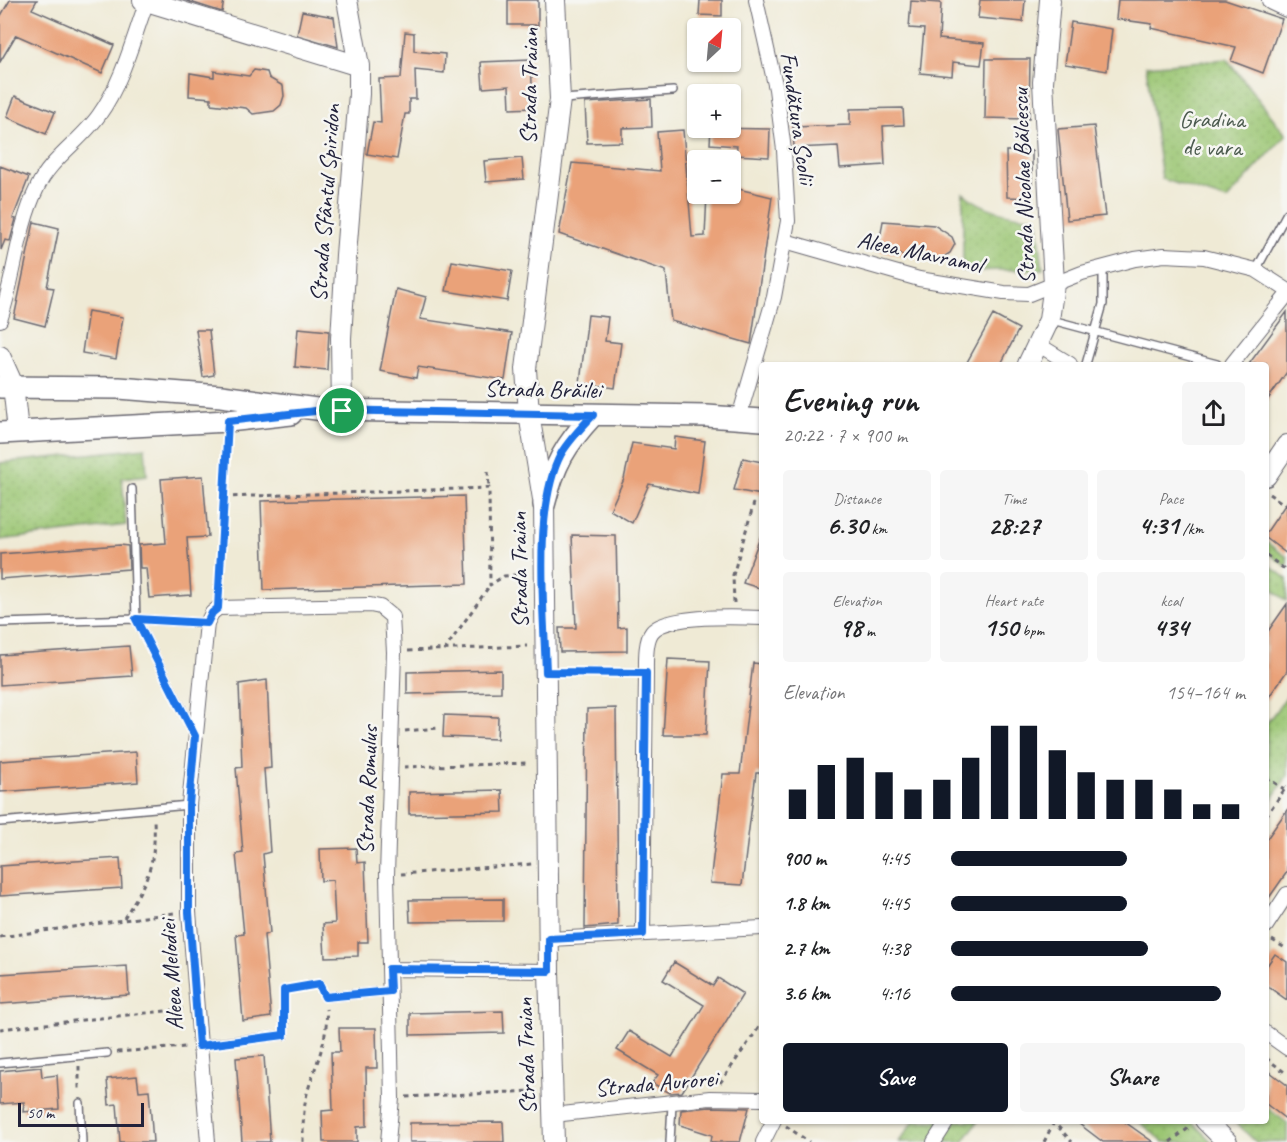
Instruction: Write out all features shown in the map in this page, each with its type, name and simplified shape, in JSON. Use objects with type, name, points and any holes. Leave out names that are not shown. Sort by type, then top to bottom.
[{"type":"main road","name":"Strada Sfântul Spiridon","points":[[333,410],[341,338],[359,94],[359,66],[347,0]]},
{"type":"main road","name":"Strada Traian","points":[[554,1142],[549,971],[544,505],[529,414],[526,369],[560,99],[555,0]]},
{"type":"main road","name":"Strada Nicolae Bălcescu","points":[[1029,362],[1049,320],[1054,284],[1043,82],[1050,0]]},
{"type":"main road","points":[[1272,0],[1287,7]]},
{"type":"main road","points":[[145,1],[359,66]]},
{"type":"main road","points":[[0,356],[7,386],[9,432]]},
{"type":"main road","name":"Strada Brăilei","points":[[7,386],[130,389],[221,396],[333,410],[739,417],[759,420]]},
{"type":"main road","name":"Strada Brăilei","points":[[9,432],[228,421],[333,410]]},
{"type":"main road","points":[[544,505],[551,477],[562,452],[593,415]]},
{"type":"main road","points":[[1269,483],[1287,445]]},
{"type":"main road","points":[[1209,1124],[1227,1142]]},
{"type":"street","name":"Fundătura Școlii","points":[[739,417],[774,297],[788,221],[784,150],[776,89],[756,0]]},
{"type":"street","points":[[0,320],[24,225],[37,187],[60,156],[98,118],[110,99],[145,1]]},
{"type":"street","name":"Aleea Mavramol","points":[[785,241],[919,279],[1004,293],[1029,294],[1103,268],[1164,255],[1204,257],[1256,270],[1287,290]]},
{"type":"street","points":[[1234,362],[1287,295]]},
{"type":"street","points":[[1039,345],[1067,362]]},
{"type":"street","name":"Strada Romulus","points":[[218,608],[380,607],[392,617],[394,651],[387,875],[392,1098],[388,1142]]},
{"type":"street","points":[[207,623],[212,613],[218,608]]},
{"type":"street","points":[[643,934],[648,643],[654,629],[669,623],[735,616],[759,618]]},
{"type":"street","name":"Aleea Melodiei","points":[[207,623],[189,805],[189,912],[195,1007],[208,1142]]},
{"type":"street","points":[[1269,921],[1287,894]]},
{"type":"street","points":[[549,939],[759,928]]},
{"type":"street","points":[[389,969],[549,971]]},
{"type":"street","points":[[1269,1035],[1287,1048]]},
{"type":"street","name":"Strada Aurorei","points":[[553,1115],[672,1104],[710,1098],[759,1099]]},
{"type":"street","points":[[763,1142],[774,1124]]},
{"type":"street","points":[[934,1142],[945,1124]]},
{"type":"lane","points":[[560,99],[673,91]]},
{"type":"lane","points":[[1256,270],[1287,213]]},
{"type":"lane","points":[[1087,362],[1102,304],[1103,268]]},
{"type":"lane","points":[[1049,320],[1096,330],[1210,362]]},
{"type":"lane","points":[[132,489],[136,619],[195,736]]},
{"type":"lane","points":[[0,623],[136,619],[207,623]]},
{"type":"lane","points":[[0,822],[189,805]]},
{"type":"lane","points":[[199,1046],[284,1035],[284,990]]},
{"type":"lane","points":[[325,997],[390,991]]},
{"type":"lane","points":[[0,1063],[107,1053]]},
{"type":"lane","points":[[80,1103],[81,1142]]},
{"type":"lane","points":[[670,1142],[672,1104]]},
{"type":"path","points":[[218,608],[228,421]]},
{"type":"path","points":[[488,471],[490,585]]},
{"type":"path","points":[[1269,486],[1287,506]]},
{"type":"path","points":[[224,497],[489,488]]},
{"type":"path","points":[[733,597],[733,575],[754,503]]},
{"type":"path","points":[[1269,557],[1287,570]]},
{"type":"path","points":[[444,651],[490,585],[504,576],[520,574]]},
{"type":"path","points":[[394,651],[444,651],[521,646]]},
{"type":"path","points":[[546,672],[646,673]]},
{"type":"path","points":[[391,733],[438,728]]},
{"type":"path","points":[[390,768],[523,763]]},
{"type":"path","points":[[1269,779],[1286,788],[1269,812]]},
{"type":"path","points":[[124,918],[146,884],[155,851],[154,809]]},
{"type":"path","points":[[387,875],[524,865]]},
{"type":"path","points":[[0,937],[124,918],[189,912]]},
{"type":"path","points":[[1269,937],[1287,950]]},
{"type":"path","points":[[284,990],[319,984],[325,997],[328,1023],[307,1093],[303,1142]]},
{"type":"path","points":[[0,1029],[195,1007]]},
{"type":"path","points":[[710,1098],[759,1027]]},
{"type":"path","points":[[107,1053],[199,1046]]},
{"type":"path","points":[[78,1055],[80,1103]]},
{"type":"path","points":[[1269,1060],[1287,1074]]},
{"type":"path","points":[[392,1098],[527,1091]]},
{"type":"path","points":[[782,1124],[809,1142]]},
{"type":"path","points":[[1044,1142],[1053,1124]]},
{"type":"path","points":[[1057,1124],[1072,1142]]},
{"type":"path","points":[[1170,1142],[1195,1124]]},
{"type":"green space","name":"Gradina de vara","points":[[1227,59],[1286,135],[1227,200],[1162,179],[1146,66]]},
{"type":"green space","points":[[963,193],[980,204],[998,211],[1037,218],[1043,269],[963,271]]},
{"type":"green space","points":[[145,448],[147,475],[122,478],[126,525],[0,540],[0,463]]},
{"type":"green space","points":[[1269,544],[1287,557],[1287,567],[1269,553]]},
{"type":"green space","points":[[1269,565],[1287,579],[1287,601],[1269,587]]},
{"type":"green space","points":[[1287,696],[1287,776],[1269,803],[1269,720]]},
{"type":"green space","points":[[1269,1109],[1287,1123],[1287,1142],[1256,1142],[1237,1124],[1269,1124]]},
{"type":"green space","points":[[912,1124],[976,1124],[963,1142],[899,1142]]},
{"type":"green space","points":[[1142,1124],[1194,1124],[1212,1142],[1163,1142]]},
{"type":"building","points":[[10,0],[37,0],[32,9],[114,45],[102,73],[16,35],[0,62],[0,17]]},
{"type":"building","points":[[184,0],[224,0],[222,12]]},
{"type":"building","points":[[508,0],[538,0],[538,25],[508,25]]},
{"type":"building","points":[[700,0],[722,0],[722,16],[699,15]]},
{"type":"building","points":[[980,0],[1025,0],[1023,22],[978,18]]},
{"type":"building","points":[[1118,0],[1225,0],[1282,19],[1263,73],[1231,61],[1236,47],[1151,28],[1152,24],[1116,19]]},
{"type":"building","points":[[911,1],[941,3],[939,39],[984,43],[981,65],[953,62],[952,76],[920,73],[924,29],[909,28]]},
{"type":"building","points":[[302,11],[334,17],[338,47],[297,35]]},
{"type":"building","points":[[1071,22],[1112,29],[1107,71],[1065,64]]},
{"type":"building","points":[[405,32],[414,33],[414,51],[445,54],[444,73],[415,70],[416,99],[409,99],[409,114],[405,114],[397,159],[367,154],[373,122],[381,123],[379,79],[401,78]]},
{"type":"building","points":[[986,59],[1030,59],[1029,119],[985,118]]},
{"type":"building","points":[[531,60],[533,108],[510,109],[509,86],[483,88],[481,62]]},
{"type":"building","points":[[254,70],[267,72],[269,78],[283,86],[284,96],[281,105],[274,111],[253,114],[246,108],[211,104],[211,98],[189,96],[190,73],[214,77],[214,71],[249,76]]},
{"type":"building","points":[[15,96],[55,112],[46,134],[7,117]]},
{"type":"building","points":[[651,99],[652,127],[622,128],[622,142],[587,143],[585,103]]},
{"type":"building","points":[[903,108],[904,125],[883,126],[885,165],[840,168],[838,146],[794,148],[793,127],[850,125],[850,109]]},
{"type":"building","points":[[1094,126],[1105,216],[1067,220],[1058,129]]},
{"type":"building","points":[[741,129],[770,129],[769,157],[741,155],[741,150],[737,150],[737,146],[710,144],[710,138],[741,138]]},
{"type":"building","points":[[683,130],[687,204],[689,204],[692,237],[705,236],[707,204],[741,204],[741,190],[772,197],[751,344],[671,321],[666,271],[559,234],[572,163],[660,171],[657,132]]},
{"type":"building","points":[[1006,151],[1032,151],[1032,198],[1007,197]]},
{"type":"building","points":[[522,158],[524,179],[486,182],[484,161]]},
{"type":"building","points":[[0,166],[29,177],[13,218],[16,219],[10,241],[5,240],[1,250]]},
{"type":"building","points":[[883,221],[934,225],[952,237],[955,244],[950,253],[942,258],[931,260],[878,251]]},
{"type":"building","points":[[34,222],[59,228],[47,287],[54,288],[45,326],[14,318]]},
{"type":"building","points":[[452,261],[512,271],[507,301],[446,291]]},
{"type":"building","points":[[396,289],[426,297],[420,319],[512,333],[505,380],[418,367],[416,378],[380,371]]},
{"type":"building","points":[[88,311],[123,317],[116,359],[82,353]]},
{"type":"building","points":[[1287,312],[1287,372],[1269,398],[1269,362],[1250,362]]},
{"type":"building","points":[[588,315],[608,317],[605,341],[621,343],[615,388],[580,383]]},
{"type":"building","points":[[993,315],[1019,329],[1002,362],[967,362]]},
{"type":"building","points":[[298,328],[329,331],[327,370],[295,367]]},
{"type":"building","points":[[196,330],[209,330],[214,375],[203,377]]},
{"type":"building","points":[[675,437],[705,441],[698,494],[649,484],[632,523],[610,510],[624,479],[632,443],[674,449]]},
{"type":"building","points":[[743,458],[759,461],[759,494],[734,490]]},
{"type":"building","points":[[203,476],[208,537],[187,538],[191,595],[149,598],[146,568],[140,568],[139,545],[166,543],[161,479]]},
{"type":"building","points":[[464,496],[467,584],[264,590],[261,501]]},
{"type":"building","points":[[1287,502],[1287,554],[1269,540],[1269,529]]},
{"type":"building","points":[[572,535],[616,536],[618,628],[627,627],[627,651],[560,652],[559,628],[576,628]]},
{"type":"building","points":[[759,540],[759,588],[743,583]]},
{"type":"building","points":[[128,546],[129,569],[0,579],[0,554]]},
{"type":"building","points":[[1287,604],[1287,671],[1269,697],[1269,630]]},
{"type":"building","points":[[129,646],[132,676],[0,685],[0,655]]},
{"type":"building","points":[[668,659],[710,661],[706,735],[663,735]]},
{"type":"building","points":[[753,663],[759,664],[759,773],[756,773],[742,885],[710,883],[723,774],[740,774]]},
{"type":"building","points":[[501,670],[501,692],[407,694],[407,672]]},
{"type":"building","points":[[267,680],[271,768],[264,769],[270,852],[263,854],[270,933],[264,935],[271,1017],[243,1021],[236,935],[244,934],[236,854],[243,853],[236,768],[242,767],[239,684]]},
{"type":"building","points":[[616,708],[618,925],[585,928],[587,709]]},
{"type":"building","points":[[444,715],[498,717],[497,739],[443,737]]},
{"type":"building","points":[[136,752],[138,782],[0,792],[0,761]]},
{"type":"building","points":[[502,790],[503,812],[409,814],[409,792]]},
{"type":"building","points":[[1287,810],[1287,872],[1269,898],[1269,836]]},
{"type":"building","points":[[356,848],[357,863],[365,862],[368,942],[358,942],[358,956],[325,957],[323,924],[335,923],[333,880],[321,881],[320,849]]},
{"type":"building","points":[[120,858],[122,888],[0,896],[0,866]]},
{"type":"building","points":[[503,899],[503,921],[410,922],[409,900]]},
{"type":"building","points":[[1275,954],[1287,962],[1287,1000],[1269,987],[1269,963]]},
{"type":"building","points":[[674,962],[713,986],[718,978],[743,994],[682,1092],[670,1093],[652,1083],[658,1075],[617,1050],[629,1031],[672,1057],[704,1005],[663,980]]},
{"type":"building","points":[[127,966],[129,995],[0,1004],[0,974]]},
{"type":"building","points":[[503,1011],[504,1033],[410,1035],[410,1013]]},
{"type":"building","points":[[339,1028],[376,1028],[377,1068],[366,1068],[367,1126],[357,1127],[357,1142],[323,1142],[322,1111],[333,1110],[331,1052],[340,1052]]},
{"type":"building","points":[[264,1056],[270,1142],[242,1142],[236,1058]]},
{"type":"building","points":[[41,1067],[42,1077],[57,1075],[59,1109],[23,1112],[24,1102],[0,1104],[0,1071]]},
{"type":"building","points":[[1269,1071],[1287,1085],[1287,1120],[1269,1106]]},
{"type":"building","points":[[137,1076],[139,1091],[149,1090],[153,1142],[120,1142],[117,1104],[109,1105],[107,1079]]},
{"type":"building","points":[[710,1107],[749,1108],[740,1142],[711,1142],[712,1135],[680,1125],[681,1110]]},
{"type":"building","points":[[503,1122],[504,1142],[410,1142],[410,1123]]},
{"type":"building","points":[[1079,1124],[1128,1124],[1153,1142],[1103,1142]]},
{"type":"route","points":[[324,410],[342,411],[593,415],[562,452],[551,477],[544,505],[546,672],[646,673],[643,934],[549,939],[549,971],[389,969],[390,991],[325,997],[319,984],[284,990],[284,1035],[199,1046],[189,912],[189,805],[195,736],[136,619],[207,623],[212,613],[218,608],[228,421],[324,410]]}]
